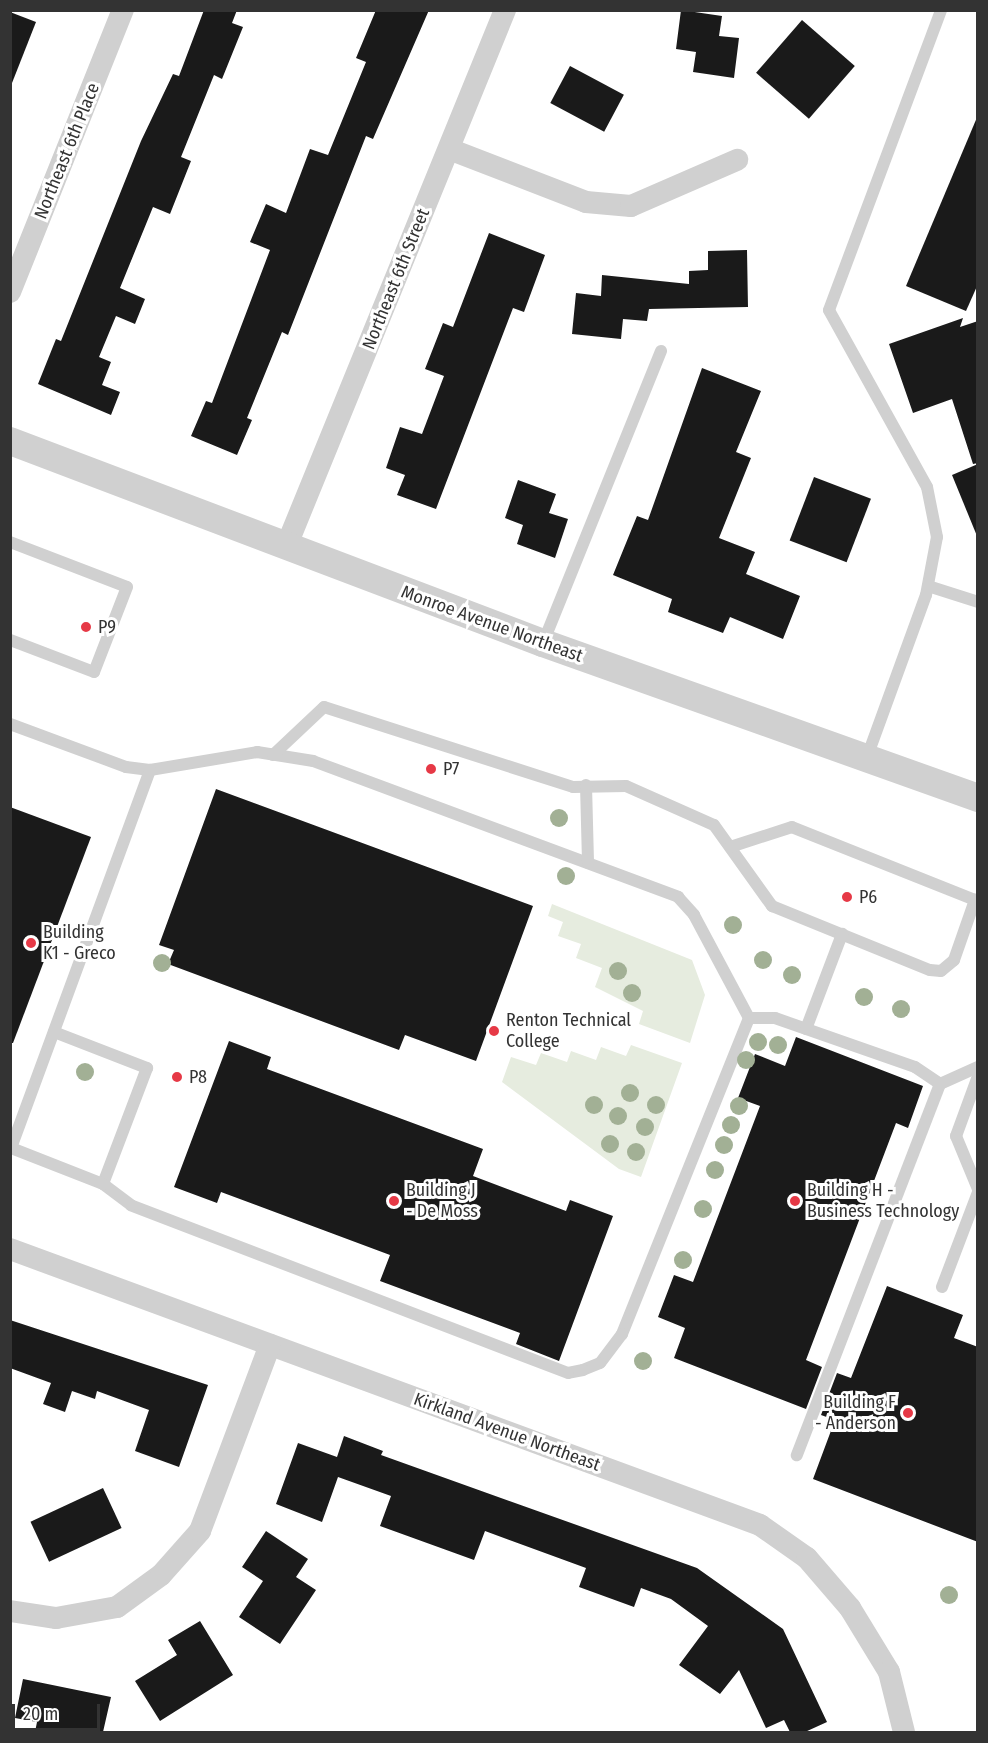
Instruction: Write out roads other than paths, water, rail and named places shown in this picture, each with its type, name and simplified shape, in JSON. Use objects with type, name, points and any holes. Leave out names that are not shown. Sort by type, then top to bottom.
[{"type":"street","name":"Northeast 6th Place","points":[[10,292],[123,10]]},
{"type":"street","name":"Northeast 6th Street","points":[[286,547],[505,10]]},
{"type":"street","points":[[449,149],[586,202],[631,206],[737,160]]},
{"type":"street","name":"Monroe Avenue Northeast","points":[[10,441],[543,644],[978,798]]},
{"type":"street","name":"Kirkland Avenue Northeast","points":[[10,1249],[760,1525],[807,1558],[850,1608],[888,1672],[904,1732]]},
{"type":"street","points":[[10,1611],[56,1618],[117,1606],[161,1575],[200,1531],[270,1345]]},
{"type":"lane","points":[[867,757],[928,586],[937,537],[927,487],[829,310],[941,10]]},
{"type":"lane","points":[[543,644],[661,351]]},
{"type":"lane","points":[[10,542],[127,587],[94,672],[10,640]]},
{"type":"lane","points":[[928,586],[978,602]]},
{"type":"lane","points":[[273,755],[324,707],[573,787],[626,786],[714,825],[772,906],[941,971],[954,960],[975,900],[792,827],[730,847]]},
{"type":"lane","points":[[10,724],[126,767],[150,770],[257,752],[313,760],[678,897],[694,915],[749,1018],[622,1334],[600,1363],[568,1373],[131,1205],[103,1184],[11,1148],[150,770]]},
{"type":"lane","points":[[586,785],[588,863]]},
{"type":"lane","points":[[806,1029],[842,934]]},
{"type":"lane","points":[[749,1018],[775,1018],[915,1067],[940,1084]]},
{"type":"lane","points":[[54,1032],[147,1068],[103,1184]]},
{"type":"lane","points":[[797,1455],[940,1084],[978,1067]]},
{"type":"lane","points":[[942,1287],[978,1191],[956,1136],[978,1076]]},
{"type":"place","name":"P9","points":[[86,627]]},
{"type":"place","name":"P7","points":[[431,769]]},
{"type":"place","name":"P6","points":[[847,897]]},
{"type":"place","name":"Building K1 - Greco","points":[[31,943]]},
{"type":"place","name":"Renton Technical College","points":[[494,1031]]},
{"type":"place","name":"P8","points":[[177,1077]]},
{"type":"place","name":"Building J - De Moss","points":[[394,1201]]},
{"type":"place","name":"Building H - Business Technology","points":[[795,1201]]},
{"type":"place","name":"Building F - Anderson","points":[[908,1413]]}]
